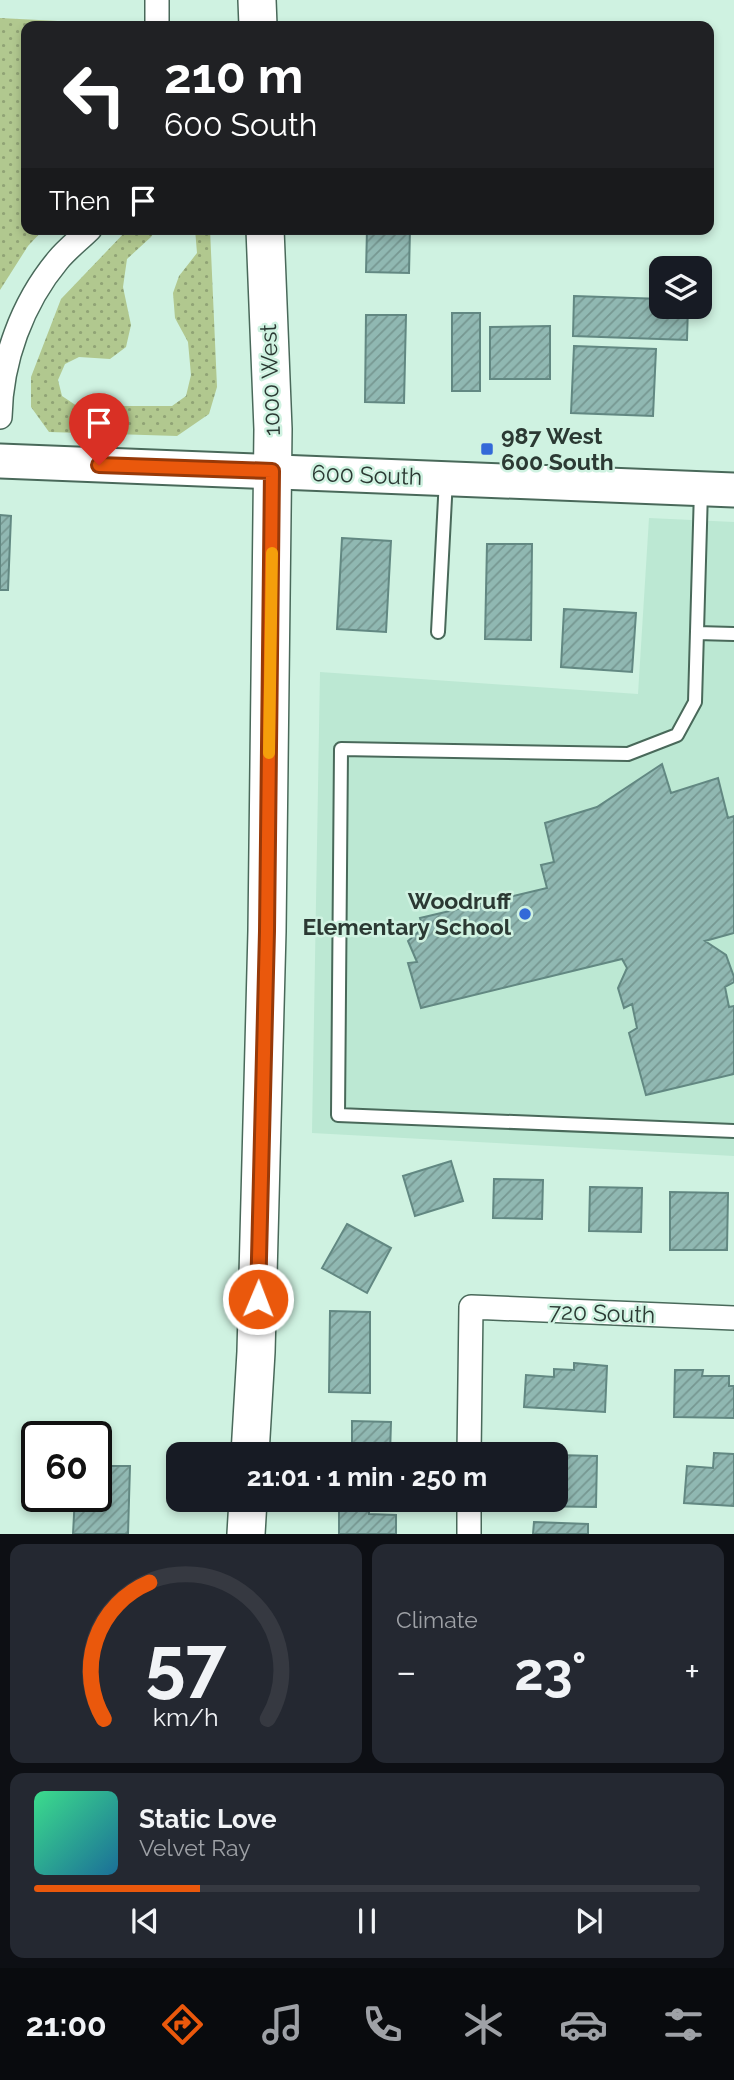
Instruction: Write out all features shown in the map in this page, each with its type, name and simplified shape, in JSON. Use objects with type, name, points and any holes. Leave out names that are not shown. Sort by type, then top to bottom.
[{"type":"main road","points":[[257,0],[258,21]]},
{"type":"main road","name":"1000 West","points":[[251,1442],[257,1352],[267,931],[272,471],[265,235]]},
{"type":"main road","points":[[246,1534],[247,1512]]},
{"type":"street","points":[[157,0],[157,21]]},
{"type":"street","points":[[0,417],[1,388],[13,340],[35,293],[59,259],[84,235]]},
{"type":"street","name":"600 South","points":[[0,461],[734,490]]},
{"type":"street","name":"720 South","points":[[469,1442],[471,1307],[734,1318]]},
{"type":"street","points":[[469,1512],[469,1534]]},
{"type":"lane","points":[[438,632],[446,478]]},
{"type":"lane","points":[[701,488],[695,702],[677,735],[628,754],[341,749],[338,1115],[734,1131]]},
{"type":"lane","points":[[697,633],[734,634]]},
{"type":"shaded area","points":[[0,18],[58,21],[21,21],[21,235],[38,235],[28,246],[0,290]]},
{"type":"shaded area","points":[[122,235],[152,235],[127,259],[123,287],[131,325],[126,347],[110,359],[79,357],[65,364],[58,380],[62,396],[77,406],[172,406],[186,396],[191,375],[188,342],[175,318],[173,293],[179,276],[197,253],[196,235],[210,235],[217,387],[209,414],[177,436],[49,432],[31,407],[31,377],[61,299]]},
{"type":"shaded area","name":"Woodruff Elementary School","points":[[649,518],[734,522],[734,1156],[312,1133],[320,672],[638,694]]},
{"type":"building","points":[[367,235],[410,235],[409,273],[366,272]]},
{"type":"building","points":[[574,296],[649,299],[649,319],[688,319],[687,340],[573,336]]},
{"type":"building","points":[[452,313],[480,313],[480,391],[452,391]]},
{"type":"building","points":[[366,315],[406,315],[404,403],[365,402]]},
{"type":"building","points":[[550,326],[550,379],[490,379],[490,327]]},
{"type":"building","points":[[574,346],[656,349],[653,416],[571,413]]},
{"type":"building","points":[[0,515],[11,516],[8,590],[0,590]]},
{"type":"building","points":[[342,538],[391,541],[386,632],[337,629]]},
{"type":"building","points":[[487,544],[532,544],[531,640],[485,639]]},
{"type":"building","points":[[564,609],[636,613],[632,672],[561,667]]},
{"type":"building","name":"Woodruff Elementary School","points":[[662,764],[671,793],[718,778],[728,818],[734,816],[734,933],[705,941],[726,955],[734,977],[734,982],[725,987],[729,1007],[734,1006],[734,1074],[646,1095],[629,1033],[637,1028],[632,1004],[624,1008],[618,988],[627,968],[622,959],[421,1008],[408,963],[417,962],[408,941],[423,928],[420,918],[547,888],[541,865],[554,862],[545,823],[597,807]]},
{"type":"building","points":[[451,1161],[463,1201],[415,1216],[403,1176]]},
{"type":"building","points":[[494,1179],[543,1180],[542,1219],[493,1218]]},
{"type":"building","points":[[590,1187],[642,1188],[641,1232],[589,1231]]},
{"type":"building","points":[[670,1192],[728,1193],[727,1250],[670,1250]]},
{"type":"building","points":[[347,1224],[391,1248],[367,1293],[322,1268]]},
{"type":"building","points":[[330,1311],[370,1312],[370,1393],[329,1392]]},
{"type":"building","points":[[574,1363],[607,1366],[605,1412],[524,1407],[526,1375],[554,1377],[554,1369],[574,1370]]},
{"type":"building","points":[[675,1370],[703,1370],[702,1376],[729,1376],[729,1386],[734,1386],[734,1418],[674,1417]]},
{"type":"building","points":[[352,1421],[391,1422],[390,1442],[352,1442]]},
{"type":"building","points":[[714,1453],[734,1454],[734,1506],[684,1503],[687,1466],[713,1468]]},
{"type":"building","points":[[568,1455],[597,1456],[596,1507],[568,1507]]},
{"type":"building","points":[[112,1466],[130,1466],[128,1534],[73,1534],[74,1512],[112,1512]]},
{"type":"building","points":[[339,1512],[396,1515],[396,1534],[339,1534]]},
{"type":"building","points":[[534,1522],[588,1524],[588,1534],[533,1534]]},
{"type":"slow traffic","points":[[269,753],[272,553]]},
{"type":"place","name":"987 West 600 South","points":[[487,449]]},
{"type":"place","name":"Woodruff Elementary School","points":[[525,914]]},
{"type":"route","points":[[99,465],[272,471],[267,931],[258,1299]]}]
